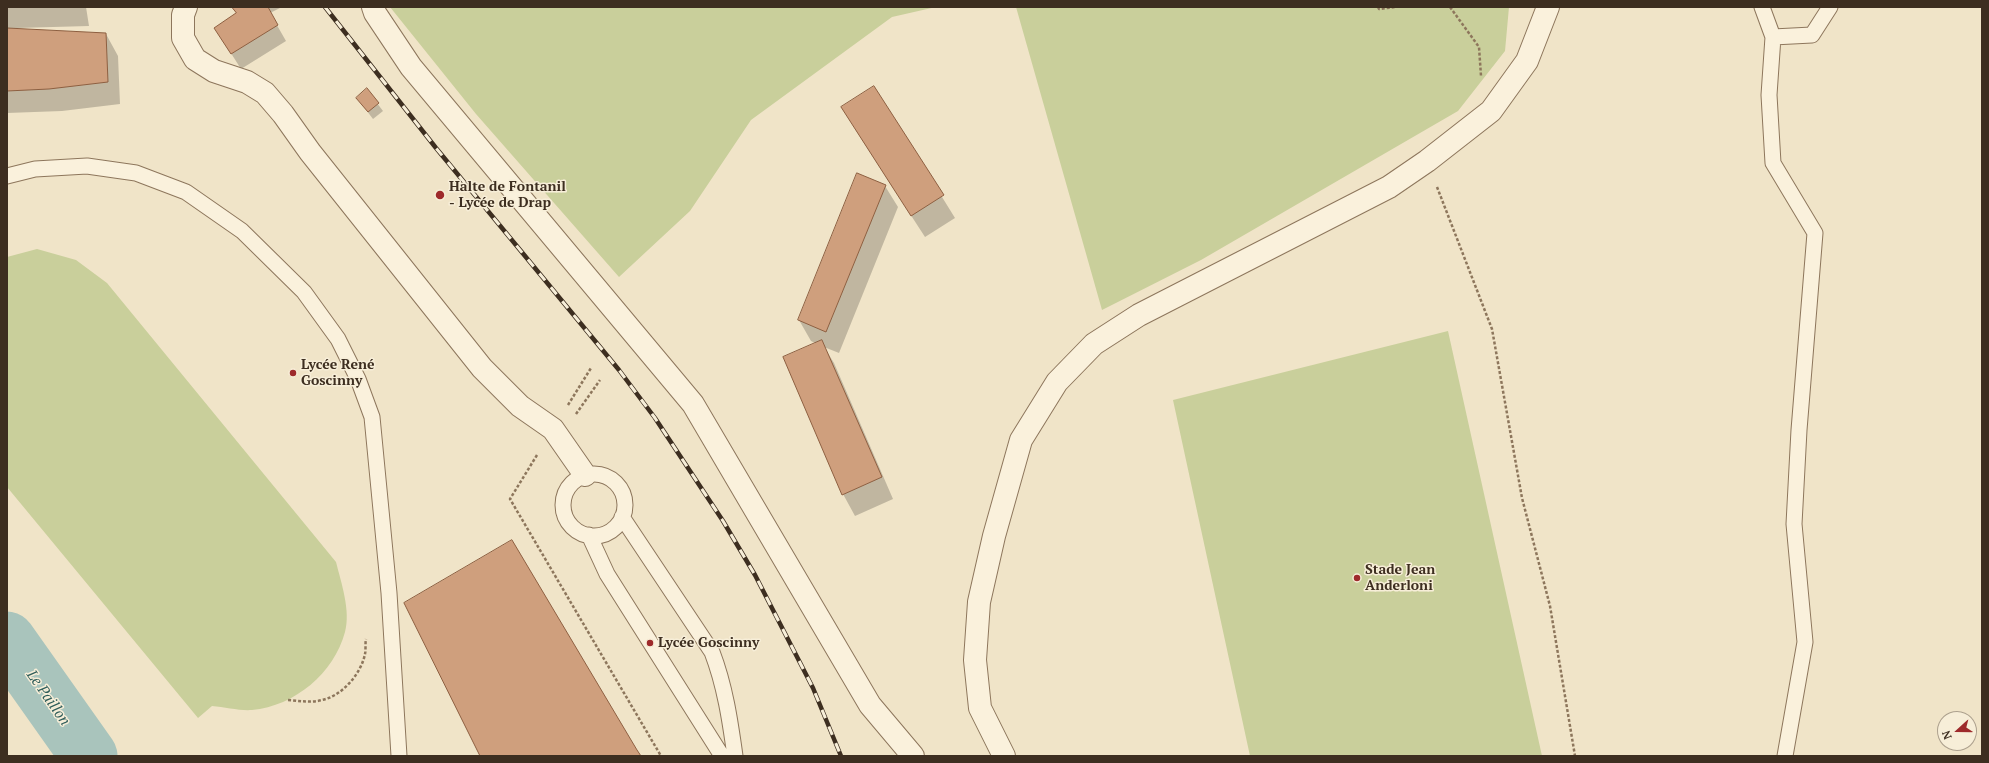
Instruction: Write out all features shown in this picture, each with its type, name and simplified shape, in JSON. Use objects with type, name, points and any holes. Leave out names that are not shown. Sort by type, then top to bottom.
[{"type":"street","points":[[186,7],[183,15],[183,38],[195,59],[214,71],[248,82],[265,93],[283,114],[310,152],[482,368],[520,406],[553,429],[585,475]]},
{"type":"street","points":[[373,7],[375,13],[411,67],[693,404],[870,705],[913,756]]},
{"type":"street","points":[[1004,756],[980,708],[975,660],[979,602],[994,536],[1021,440],[1057,382],[1094,344],[1139,315],[1389,187],[1427,161],[1491,111],[1527,61],[1548,7]]},
{"type":"lane","points":[[1762,7],[1773,37],[1769,95],[1773,163],[1815,233],[1799,430],[1794,524],[1805,642],[1785,756]]},
{"type":"lane","points":[[1773,37],[1812,35],[1830,7]]},
{"type":"lane","points":[[7,176],[35,169],[87,166],[136,172],[186,192],[242,231],[304,292],[338,338],[358,379],[372,417],[388,594],[399,756]]},
{"type":"lane","points":[[595,474],[605,476],[620,488],[625,508],[622,517],[617,526],[609,532],[599,535],[589,535],[579,531],[571,525],[566,516],[564,506],[565,496],[569,487],[576,480],[585,475],[595,474]]},
{"type":"lane","points":[[622,517],[712,652],[721,675],[727,699],[735,756]]},
{"type":"lane","points":[[589,535],[607,574],[722,756]]},
{"type":"path","points":[[1378,7],[1379,10],[1395,7]]},
{"type":"path","points":[[1450,7],[1479,47],[1484,117]]},
{"type":"path","points":[[1427,161],[1492,329],[1522,498],[1550,606],[1575,756]]},
{"type":"path","points":[[569,403],[591,368]]},
{"type":"path","points":[[574,416],[600,380]]},
{"type":"path","points":[[553,429],[510,499],[661,756]]},
{"type":"path","points":[[288,700],[305,702],[323,700],[342,692],[355,676],[365,655],[366,633]]},
{"type":"green space","points":[[390,7],[936,7],[892,17],[751,120],[690,211],[619,277],[476,114]]},
{"type":"green space","points":[[1016,7],[1509,7],[1505,51],[1458,111],[1201,260],[1102,310]]},
{"type":"green space","points":[[37,249],[76,260],[107,283],[336,562],[343,587],[347,615],[347,624],[340,647],[322,674],[310,685],[283,702],[252,710],[212,706],[198,718],[7,487],[7,257]]},
{"type":"green space","name":"Stade Jean Anderloni","points":[[1448,331],[1542,756],[1250,756],[1173,400]]},
{"type":"building","points":[[232,7],[268,7],[278,25],[231,54],[214,28],[236,13]]},
{"type":"building","points":[[7,28],[106,33],[108,82],[49,89],[7,91]]},
{"type":"building","points":[[874,86],[944,195],[911,216],[841,107]]},
{"type":"building","points":[[367,88],[379,103],[368,112],[356,98]]},
{"type":"building","points":[[857,173],[886,185],[826,332],[798,320]]},
{"type":"building","points":[[822,340],[882,477],[842,495],[783,357]]},
{"type":"building","points":[[512,540],[641,756],[480,756],[404,603]]},
{"type":"waterway","name":"Le Paillon","points":[[7,640],[89,756]]},
{"type":"railway","points":[[325,7],[436,148],[619,370],[655,418],[723,521],[755,575],[813,688],[841,756]]},
{"type":"place","name":"Halte de Fontanil - Lycée de Drap","points":[[440,195]]},
{"type":"place","name":"Lycée René Goscinny","points":[[293,373]]},
{"type":"place","name":"Stade Jean Anderloni","points":[[1357,578]]},
{"type":"place","name":"Lycée Goscinny","points":[[650,643]]}]
